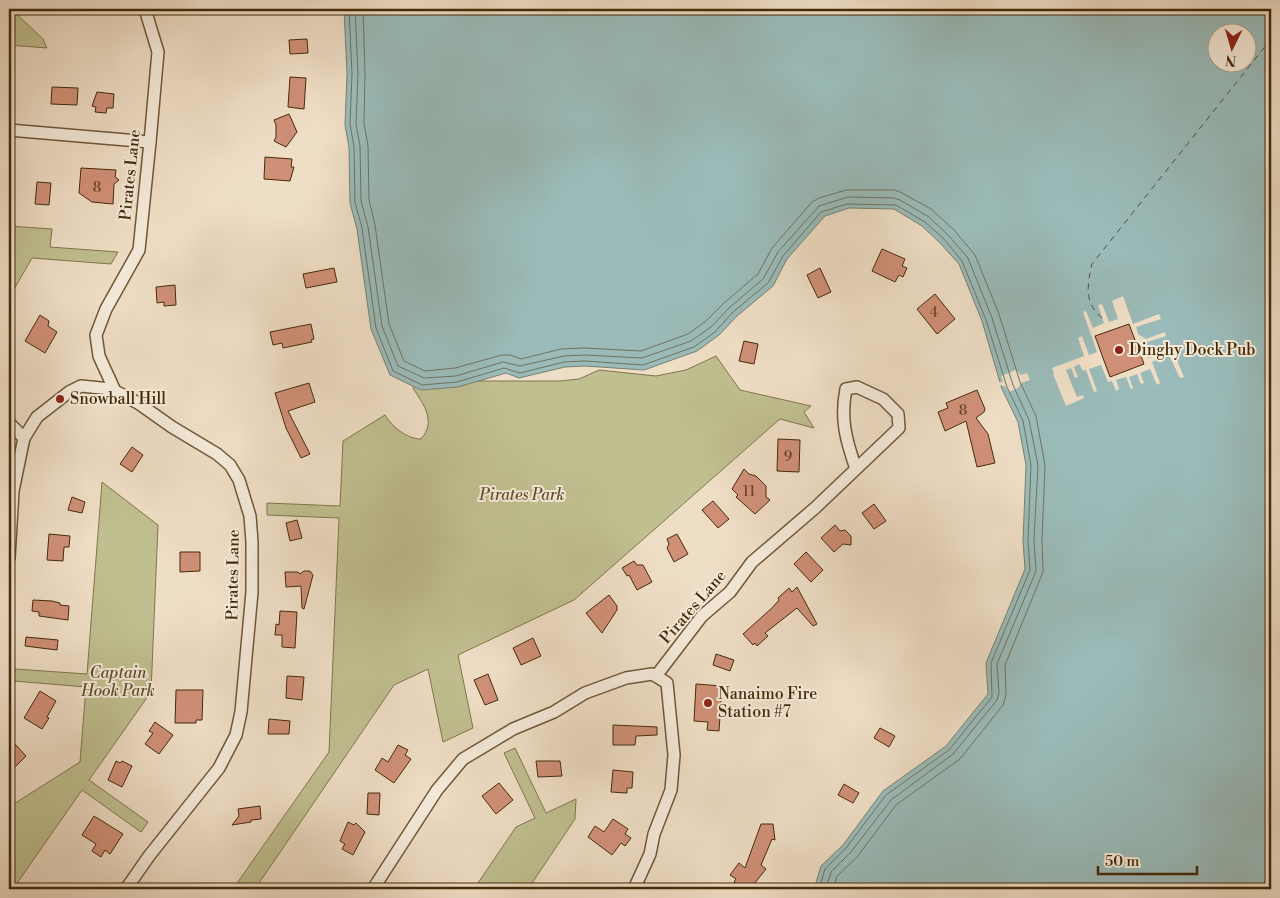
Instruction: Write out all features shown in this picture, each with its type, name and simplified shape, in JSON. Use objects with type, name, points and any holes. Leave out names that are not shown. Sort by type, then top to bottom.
[{"type":"street","name":"Pirates Lane","points":[[126,889],[149,856],[219,768],[236,735],[241,712],[252,601],[250,516],[239,480],[230,465],[217,454],[172,427],[138,403],[115,391],[99,356],[96,335],[106,308],[139,250],[158,52],[145,9]]},
{"type":"street","points":[[9,130],[150,142]]},
{"type":"street","points":[[9,558],[13,491],[24,438],[37,417],[69,392],[81,386],[115,391]]},
{"type":"street","name":"Pirates Lane","points":[[656,676],[702,616],[730,592],[752,562],[815,508],[899,428],[898,414],[883,399],[857,387],[846,390],[842,408],[844,432],[856,468]]},
{"type":"street","points":[[9,423],[24,438]]},
{"type":"street","points":[[373,889],[437,790],[463,759],[513,729],[554,712],[585,692],[626,678],[652,674],[667,683],[674,754],[671,790],[654,834],[650,854],[634,889]]},
{"type":"green space","points":[[9,9],[43,39],[47,48],[9,45]]},
{"type":"green space","points":[[9,226],[52,229],[50,247],[118,252],[111,264],[32,258],[9,298]]},
{"type":"green space","name":"Pirates Park","points":[[716,356],[740,390],[811,406],[804,412],[814,428],[780,419],[574,600],[458,655],[473,728],[443,742],[428,669],[394,685],[255,889],[233,889],[329,752],[339,518],[267,515],[267,503],[340,506],[343,441],[385,415],[400,432],[410,437],[421,439],[426,432],[428,419],[424,406],[413,388],[414,381],[560,381],[579,379],[599,370],[656,376],[686,370]]},
{"type":"green space","name":"Captain Hook Park","points":[[102,482],[158,525],[151,692],[89,780],[148,822],[141,832],[82,790],[13,889],[9,889],[9,807],[80,762],[86,687],[14,681],[15,669],[87,674]]},
{"type":"green space","points":[[515,748],[546,813],[576,799],[575,819],[528,889],[474,889],[516,827],[535,818],[504,753]]},
{"type":"water","points":[[344,9],[1271,9],[1271,889],[814,889],[821,866],[843,845],[883,791],[946,746],[988,694],[986,663],[1025,569],[1023,541],[1026,465],[1018,422],[1002,389],[982,321],[959,264],[922,226],[894,209],[849,208],[825,216],[787,259],[773,286],[737,316],[719,335],[697,351],[644,370],[585,366],[565,367],[519,378],[506,373],[458,387],[421,390],[390,375],[371,329],[357,229],[350,203],[349,147],[345,125],[347,74]]},
{"type":"pier","points":[[1123,296],[1133,324],[1159,314],[1161,319],[1136,327],[1138,334],[1146,339],[1165,332],[1166,336],[1147,342],[1145,351],[1148,358],[1172,349],[1184,377],[1180,378],[1169,355],[1152,362],[1160,383],[1157,385],[1150,369],[1140,373],[1144,383],[1141,384],[1137,374],[1129,377],[1133,388],[1131,389],[1126,377],[1116,380],[1119,389],[1116,391],[1112,381],[1108,382],[1101,365],[1089,369],[1097,391],[1094,392],[1086,370],[1083,371],[1079,364],[1074,367],[1078,377],[1075,378],[1071,368],[1066,370],[1077,397],[1083,395],[1084,398],[1066,406],[1052,368],[1084,356],[1078,338],[1082,336],[1089,355],[1097,352],[1083,312],[1086,311],[1093,328],[1104,323],[1098,305],[1102,304],[1109,322],[1118,319],[1112,301]]},
{"type":"pier","points":[[1016,370],[1021,375],[1027,373],[1030,380],[1021,383],[1018,388],[1009,392],[1005,386],[999,385],[998,382],[1003,382],[1001,376]]},
{"type":"building","points":[[307,39],[308,53],[290,54],[289,40]]},
{"type":"building","points":[[290,77],[306,78],[304,109],[288,107]]},
{"type":"building","points":[[52,87],[78,88],[77,105],[51,104]]},
{"type":"building","points":[[97,92],[114,94],[113,108],[107,108],[106,113],[95,112],[96,107],[92,106]]},
{"type":"building","points":[[289,114],[297,132],[286,147],[274,141],[276,125],[274,120]]},
{"type":"building","points":[[265,157],[292,159],[291,167],[294,167],[290,181],[264,179]]},
{"type":"building","points":[[81,168],[116,170],[115,177],[119,180],[114,184],[113,204],[92,202],[79,193]]},
{"type":"building","points":[[37,182],[51,183],[49,205],[35,204]]},
{"type":"building","points":[[882,249],[905,259],[902,266],[907,268],[903,277],[899,275],[895,282],[872,271]]},
{"type":"building","points":[[334,268],[337,282],[306,288],[303,274]]},
{"type":"building","points":[[820,268],[831,292],[818,298],[807,275]]},
{"type":"building","points":[[175,285],[176,305],[164,306],[164,302],[157,303],[156,287]]},
{"type":"building","points":[[935,294],[955,319],[937,334],[917,309]]},
{"type":"building","points":[[40,315],[49,321],[48,326],[57,332],[45,353],[25,341]]},
{"type":"building","points":[[311,324],[314,339],[311,340],[312,342],[283,348],[282,343],[273,345],[270,332]]},
{"type":"building","name":"Dinghy Dock Pub","points":[[1129,324],[1144,364],[1110,377],[1095,336]]},
{"type":"building","points":[[744,341],[758,344],[754,364],[739,361]]},
{"type":"building","points":[[309,383],[315,402],[288,411],[310,454],[301,458],[286,428],[275,393]]},
{"type":"building","points":[[977,390],[985,409],[976,418],[988,434],[995,463],[977,467],[966,421],[945,431],[938,412],[948,408],[946,403]]},
{"type":"building","points":[[778,439],[800,440],[799,472],[777,471]]},
{"type":"building","points":[[132,447],[143,455],[132,472],[120,464]]},
{"type":"building","points":[[744,469],[749,474],[756,476],[766,486],[766,497],[770,500],[755,514],[736,497],[738,495],[732,489]]},
{"type":"building","points":[[72,497],[85,502],[82,513],[68,510]]},
{"type":"building","points":[[713,501],[729,519],[718,528],[702,510]]},
{"type":"building","points":[[874,504],[886,521],[874,529],[862,513]]},
{"type":"building","points":[[297,520],[302,538],[290,541],[286,523]]},
{"type":"building","points":[[835,525],[840,531],[845,530],[851,536],[851,545],[843,544],[834,552],[821,538]]},
{"type":"building","points":[[49,534],[70,536],[69,547],[64,547],[63,561],[47,560]]},
{"type":"building","points":[[677,534],[688,554],[674,562],[667,548],[669,544],[667,539]]},
{"type":"building","points":[[180,552],[200,552],[200,571],[180,572]]},
{"type":"building","points":[[806,552],[823,570],[811,582],[794,564]]},
{"type":"building","points":[[634,561],[637,565],[643,565],[652,582],[637,590],[629,575],[627,576],[622,568]]},
{"type":"building","points":[[304,571],[310,571],[313,575],[304,609],[302,608],[301,586],[286,587],[285,572],[298,572],[300,574]]},
{"type":"building","points":[[797,587],[817,624],[813,626],[797,608],[765,633],[768,636],[757,646],[755,643],[753,645],[743,634],[773,607],[779,600],[778,598],[789,588],[792,592]]},
{"type":"building","points":[[609,595],[617,606],[617,610],[602,633],[586,613]]},
{"type":"building","points":[[33,600],[52,601],[60,603],[60,605],[69,606],[68,620],[39,616],[39,612],[32,611]]},
{"type":"building","points":[[280,611],[297,612],[295,648],[282,647],[282,635],[275,635],[276,624],[279,625]]},
{"type":"building","points":[[26,637],[58,640],[57,650],[25,646]]},
{"type":"building","points":[[533,638],[541,656],[521,665],[513,648]]},
{"type":"building","points":[[716,654],[734,660],[730,671],[713,665]]},
{"type":"building","points":[[488,674],[498,700],[485,705],[474,680]]},
{"type":"building","points":[[287,676],[304,677],[302,700],[286,698]]},
{"type":"building","name":"Nanaimo Fire Station #7","points":[[696,684],[722,686],[719,731],[707,730],[708,722],[694,721]]},
{"type":"building","points":[[176,690],[203,690],[202,720],[196,720],[196,723],[175,723]]},
{"type":"building","points":[[40,691],[56,701],[42,729],[24,718]]},
{"type":"building","points":[[269,719],[290,721],[289,734],[268,734]]},
{"type":"building","points":[[155,722],[173,735],[159,754],[145,744],[153,733],[149,731]]},
{"type":"building","points":[[613,725],[657,727],[657,735],[636,736],[635,745],[613,745]]},
{"type":"building","points":[[880,728],[895,736],[889,747],[874,738]]},
{"type":"building","points":[[14,743],[26,756],[9,773],[9,748]]},
{"type":"building","points":[[398,745],[408,750],[405,755],[411,759],[394,783],[375,770],[382,758],[388,762]]},
{"type":"building","points":[[116,761],[120,763],[122,761],[132,766],[122,787],[108,780]]},
{"type":"building","points":[[536,761],[560,761],[562,776],[538,777]]},
{"type":"building","points":[[613,770],[633,772],[632,788],[627,788],[627,793],[611,792]]},
{"type":"building","points":[[499,783],[513,800],[496,814],[482,796]]},
{"type":"building","points":[[844,784],[859,793],[853,803],[838,795]]},
{"type":"building","points":[[368,793],[380,793],[379,815],[367,814]]},
{"type":"building","points":[[260,806],[261,819],[232,825],[239,816],[238,809]]},
{"type":"building","points":[[94,816],[123,834],[110,854],[105,850],[101,857],[92,851],[96,844],[82,835]]},
{"type":"building","points":[[613,819],[628,829],[625,834],[631,838],[625,846],[621,843],[612,855],[588,837],[595,826],[604,832]]},
{"type":"building","points":[[348,822],[354,825],[356,823],[365,832],[353,855],[342,849],[345,844],[340,841]]},
{"type":"building","points":[[761,824],[773,824],[775,840],[772,839],[761,865],[766,869],[750,889],[742,889],[734,882],[736,879],[730,875],[739,863],[745,868]]},
{"type":"ferry route","points":[[1102,318],[1092,306],[1088,293],[1092,264],[1271,39]]},
{"type":"place","name":"Dinghy Dock Pub","points":[[1119,350]]},
{"type":"place","name":"Snowball Hill","points":[[60,399]]},
{"type":"place","name":"Nanaimo Fire Station #7","points":[[708,703]]}]
